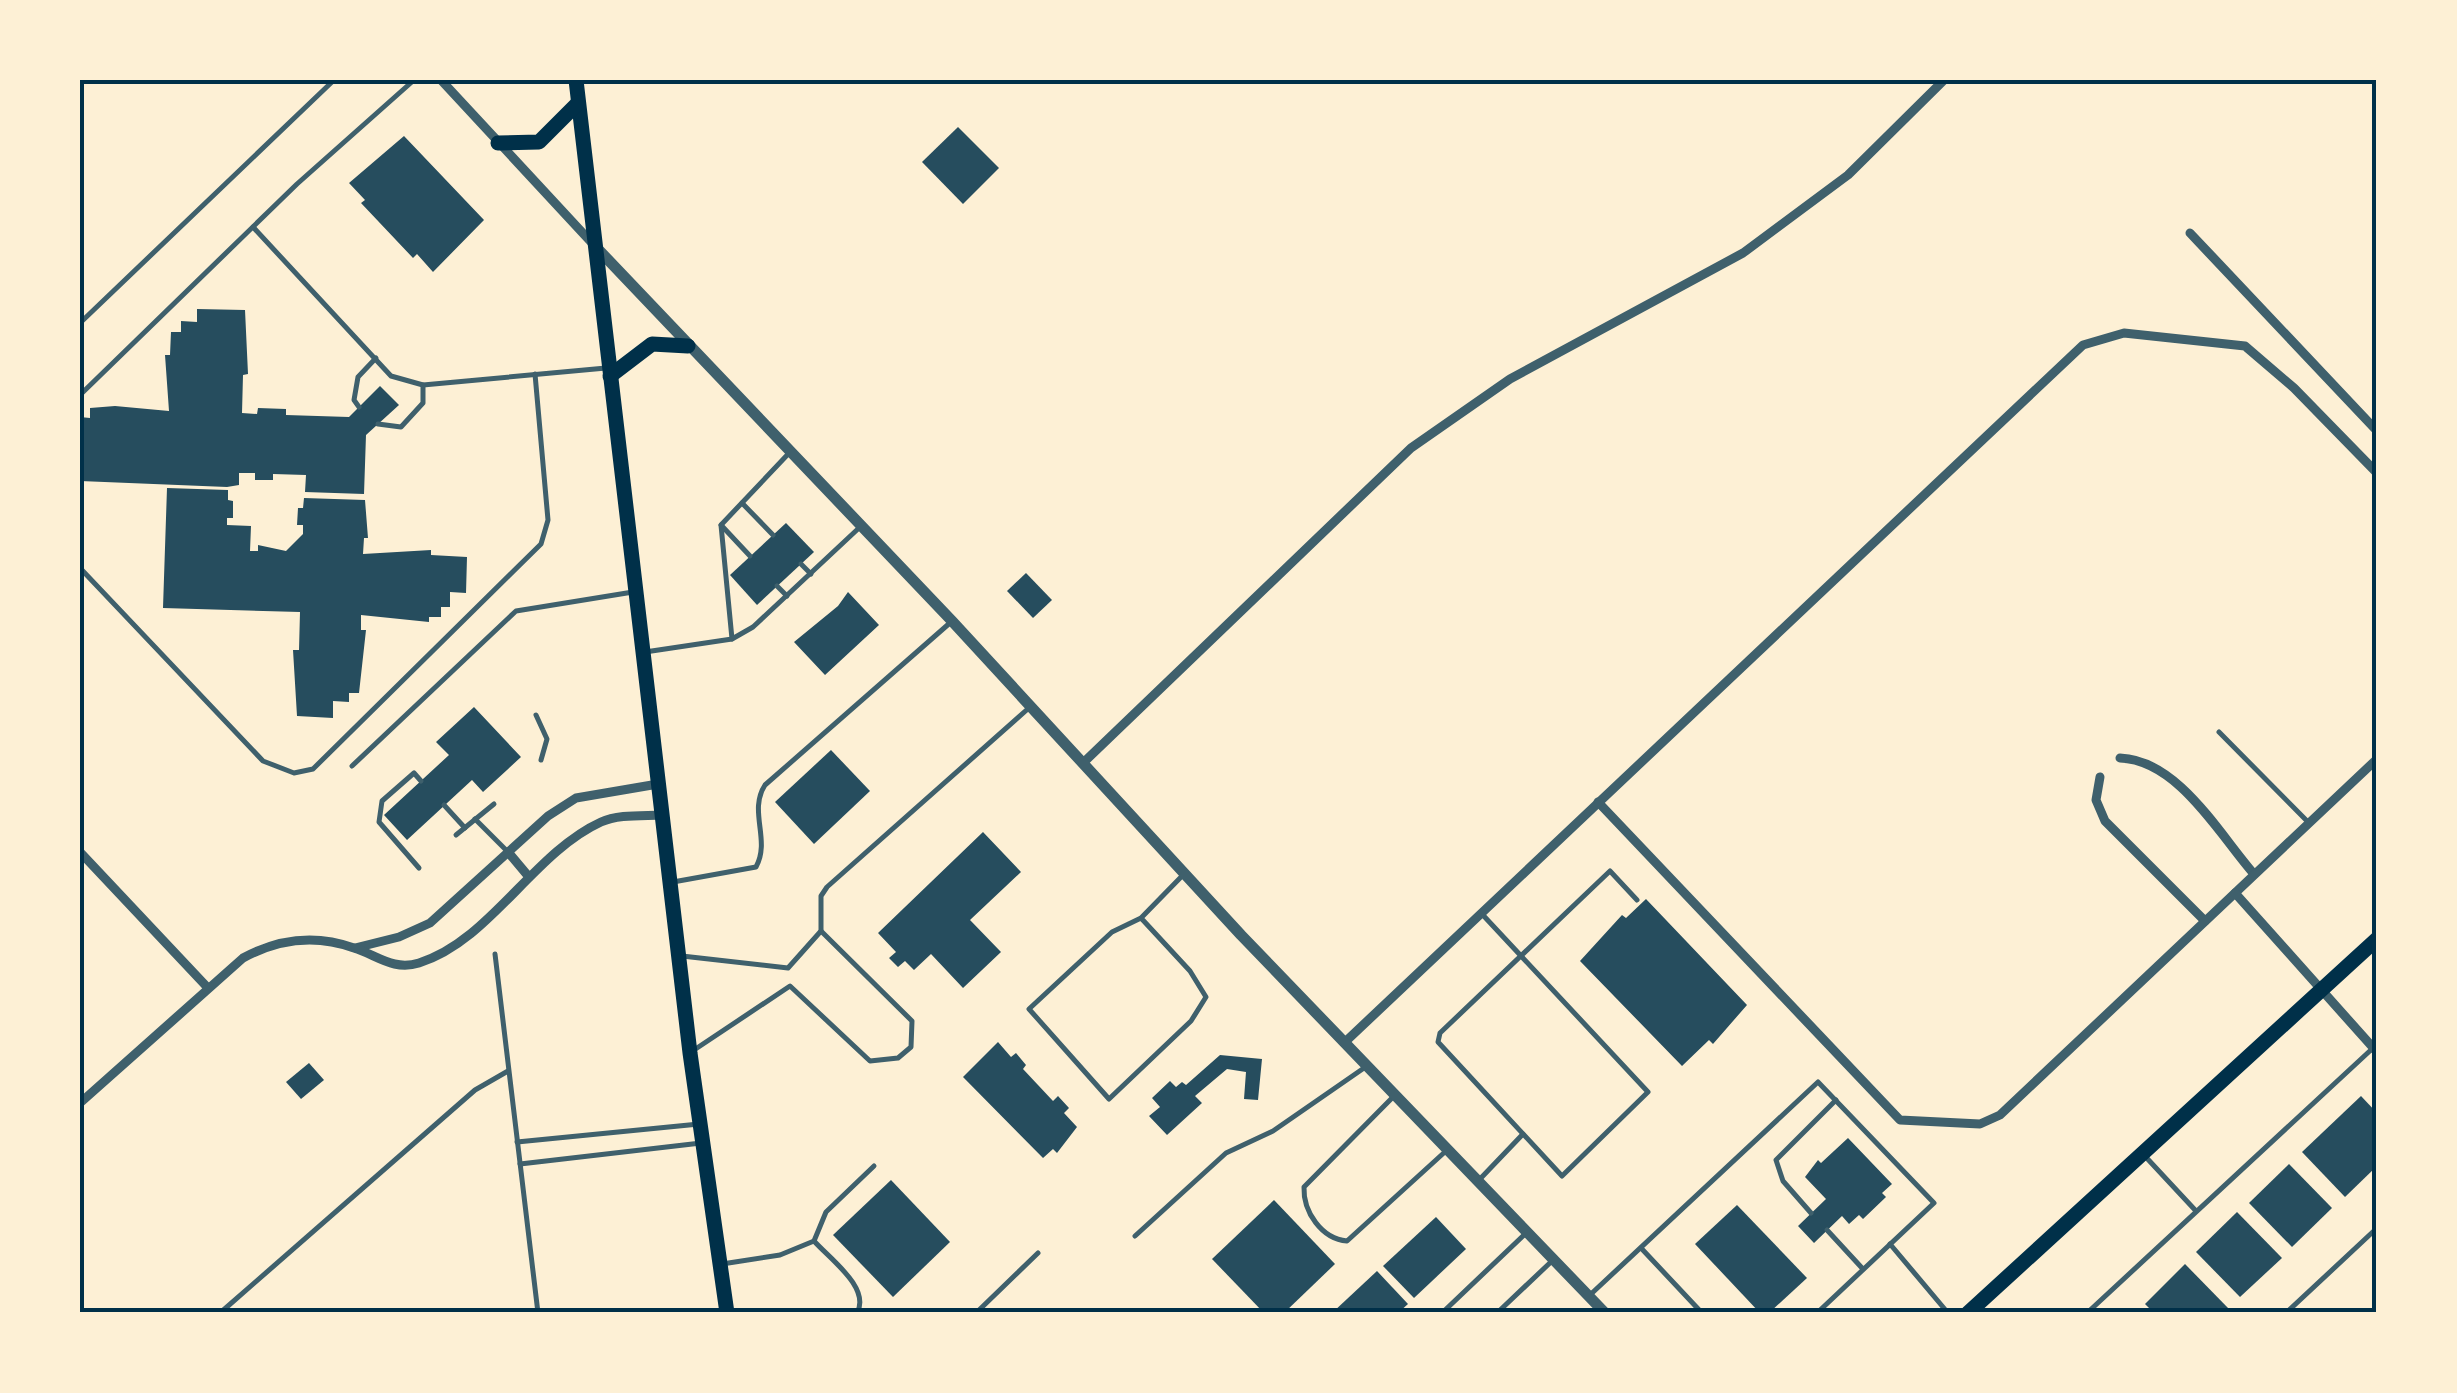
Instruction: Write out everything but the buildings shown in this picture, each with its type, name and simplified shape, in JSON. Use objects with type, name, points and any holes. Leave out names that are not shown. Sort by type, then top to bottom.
[{"type":"main road","points":[[576,80],[690,1053],[727,1313]]},
{"type":"main road","points":[[498,143],[539,142],[578,103]]},
{"type":"main road","points":[[610,372],[652,344],[688,346]]},
{"type":"main road","points":[[1968,1313],[2377,939]]},
{"type":"street","points":[[441,80],[1344,1043],[1605,1313]]},
{"type":"street","points":[[1083,764],[1411,448],[1510,380],[1743,254],[1848,175],[1944,80]]},
{"type":"street","points":[[2190,232],[2377,431]]},
{"type":"street","points":[[1344,1043],[2083,345],[2124,333],[2245,346],[2294,388],[2377,473]]},
{"type":"street","points":[[2120,758],[2137,759],[2167,774],[2254,874]]},
{"type":"street","points":[[1598,802],[1900,1120],[1980,1124],[2000,1115],[2377,759]]},
{"type":"street","points":[[2100,776],[2096,800],[2105,821],[2205,921]]},
{"type":"street","points":[[355,948],[400,938],[430,922],[576,798],[601,790],[658,784]]},
{"type":"street","points":[[80,1104],[243,958],[270,943],[304,939],[355,948],[382,963],[416,964],[454,947],[529,877],[599,823],[662,815]]},
{"type":"street","points":[[80,852],[208,988]]},
{"type":"street","points":[[508,852],[529,877]]},
{"type":"street","points":[[2235,893],[2375,1050]]},
{"type":"lane","points":[[320,80],[327,87]]},
{"type":"lane","points":[[80,322],[334,80]]},
{"type":"lane","points":[[80,395],[253,227],[414,80]]},
{"type":"lane","points":[[253,227],[391,376],[423,386],[534,374],[610,372]]},
{"type":"lane","points":[[359,407],[354,400],[354,385],[376,358]]},
{"type":"lane","points":[[80,568],[263,761],[294,774],[313,769],[541,544],[548,520],[534,374]]},
{"type":"lane","points":[[378,424],[402,427],[422,403],[423,386]]},
{"type":"lane","points":[[720,525],[791,451]]},
{"type":"lane","points":[[742,503],[773,535]]},
{"type":"lane","points":[[720,525],[750,556]]},
{"type":"lane","points":[[720,525],[732,638]]},
{"type":"lane","points":[[642,652],[732,638],[753,628],[862,526]]},
{"type":"lane","points":[[801,564],[811,574]]},
{"type":"lane","points":[[777,586],[787,596]]},
{"type":"lane","points":[[352,766],[516,611],[636,592]]},
{"type":"lane","points":[[670,883],[756,867],[764,853],[758,796],[765,785],[952,622]]},
{"type":"lane","points":[[821,931],[907,1012],[914,1035],[911,1046],[898,1058],[870,1061],[790,986],[788,968],[821,931],[822,896],[828,887],[1030,706]]},
{"type":"lane","points":[[536,715],[547,739],[541,760]]},
{"type":"lane","points":[[2219,732],[2309,823]]},
{"type":"lane","points":[[419,868],[379,822],[382,801],[414,773],[422,781]]},
{"type":"lane","points":[[456,835],[494,804]]},
{"type":"lane","points":[[444,805],[465,828]]},
{"type":"lane","points":[[475,819],[508,852]]},
{"type":"lane","points":[[1481,913],[1521,956],[1648,1092],[1562,1176],[1438,1042],[1440,1033],[1521,956],[1610,871],[1638,900]]},
{"type":"lane","points":[[1141,918],[1190,971],[1206,997],[1191,1021],[1109,1098],[1029,1009],[1112,932],[1141,918],[1185,873]]},
{"type":"lane","points":[[495,954],[538,1313]]},
{"type":"lane","points":[[680,956],[788,968]]},
{"type":"lane","points":[[690,1053],[790,986]]},
{"type":"lane","points":[[2087,1313],[2375,1050]]},
{"type":"lane","points":[[1135,1236],[1226,1153],[1273,1131],[1367,1066]]},
{"type":"lane","points":[[220,1313],[475,1090],[508,1070]]},
{"type":"lane","points":[[1589,1296],[1818,1082],[1934,1203],[1817,1313]]},
{"type":"lane","points":[[1395,1095],[1304,1186],[1309,1215],[1335,1240],[1347,1241],[1447,1150]]},
{"type":"lane","points":[[1811,1213],[1783,1180],[1776,1160],[1836,1100]]},
{"type":"lane","points":[[517,1142],[702,1123]]},
{"type":"lane","points":[[1478,1181],[1522,1134]]},
{"type":"lane","points":[[520,1164],[705,1142]]},
{"type":"lane","points":[[2142,1154],[2196,1211]]},
{"type":"lane","points":[[720,1264],[780,1256],[814,1241],[826,1212],[874,1166]]},
{"type":"lane","points":[[2286,1313],[2377,1228]]},
{"type":"lane","points":[[1827,1230],[1863,1269]]},
{"type":"lane","points":[[1442,1313],[1527,1232]]},
{"type":"lane","points":[[814,1241],[858,1288],[862,1301],[858,1313]]},
{"type":"lane","points":[[1890,1244],[1948,1313]]},
{"type":"lane","points":[[1641,1248],[1702,1313]]},
{"type":"lane","points":[[976,1313],[1038,1253]]},
{"type":"lane","points":[[1497,1313],[1553,1259]]}]
